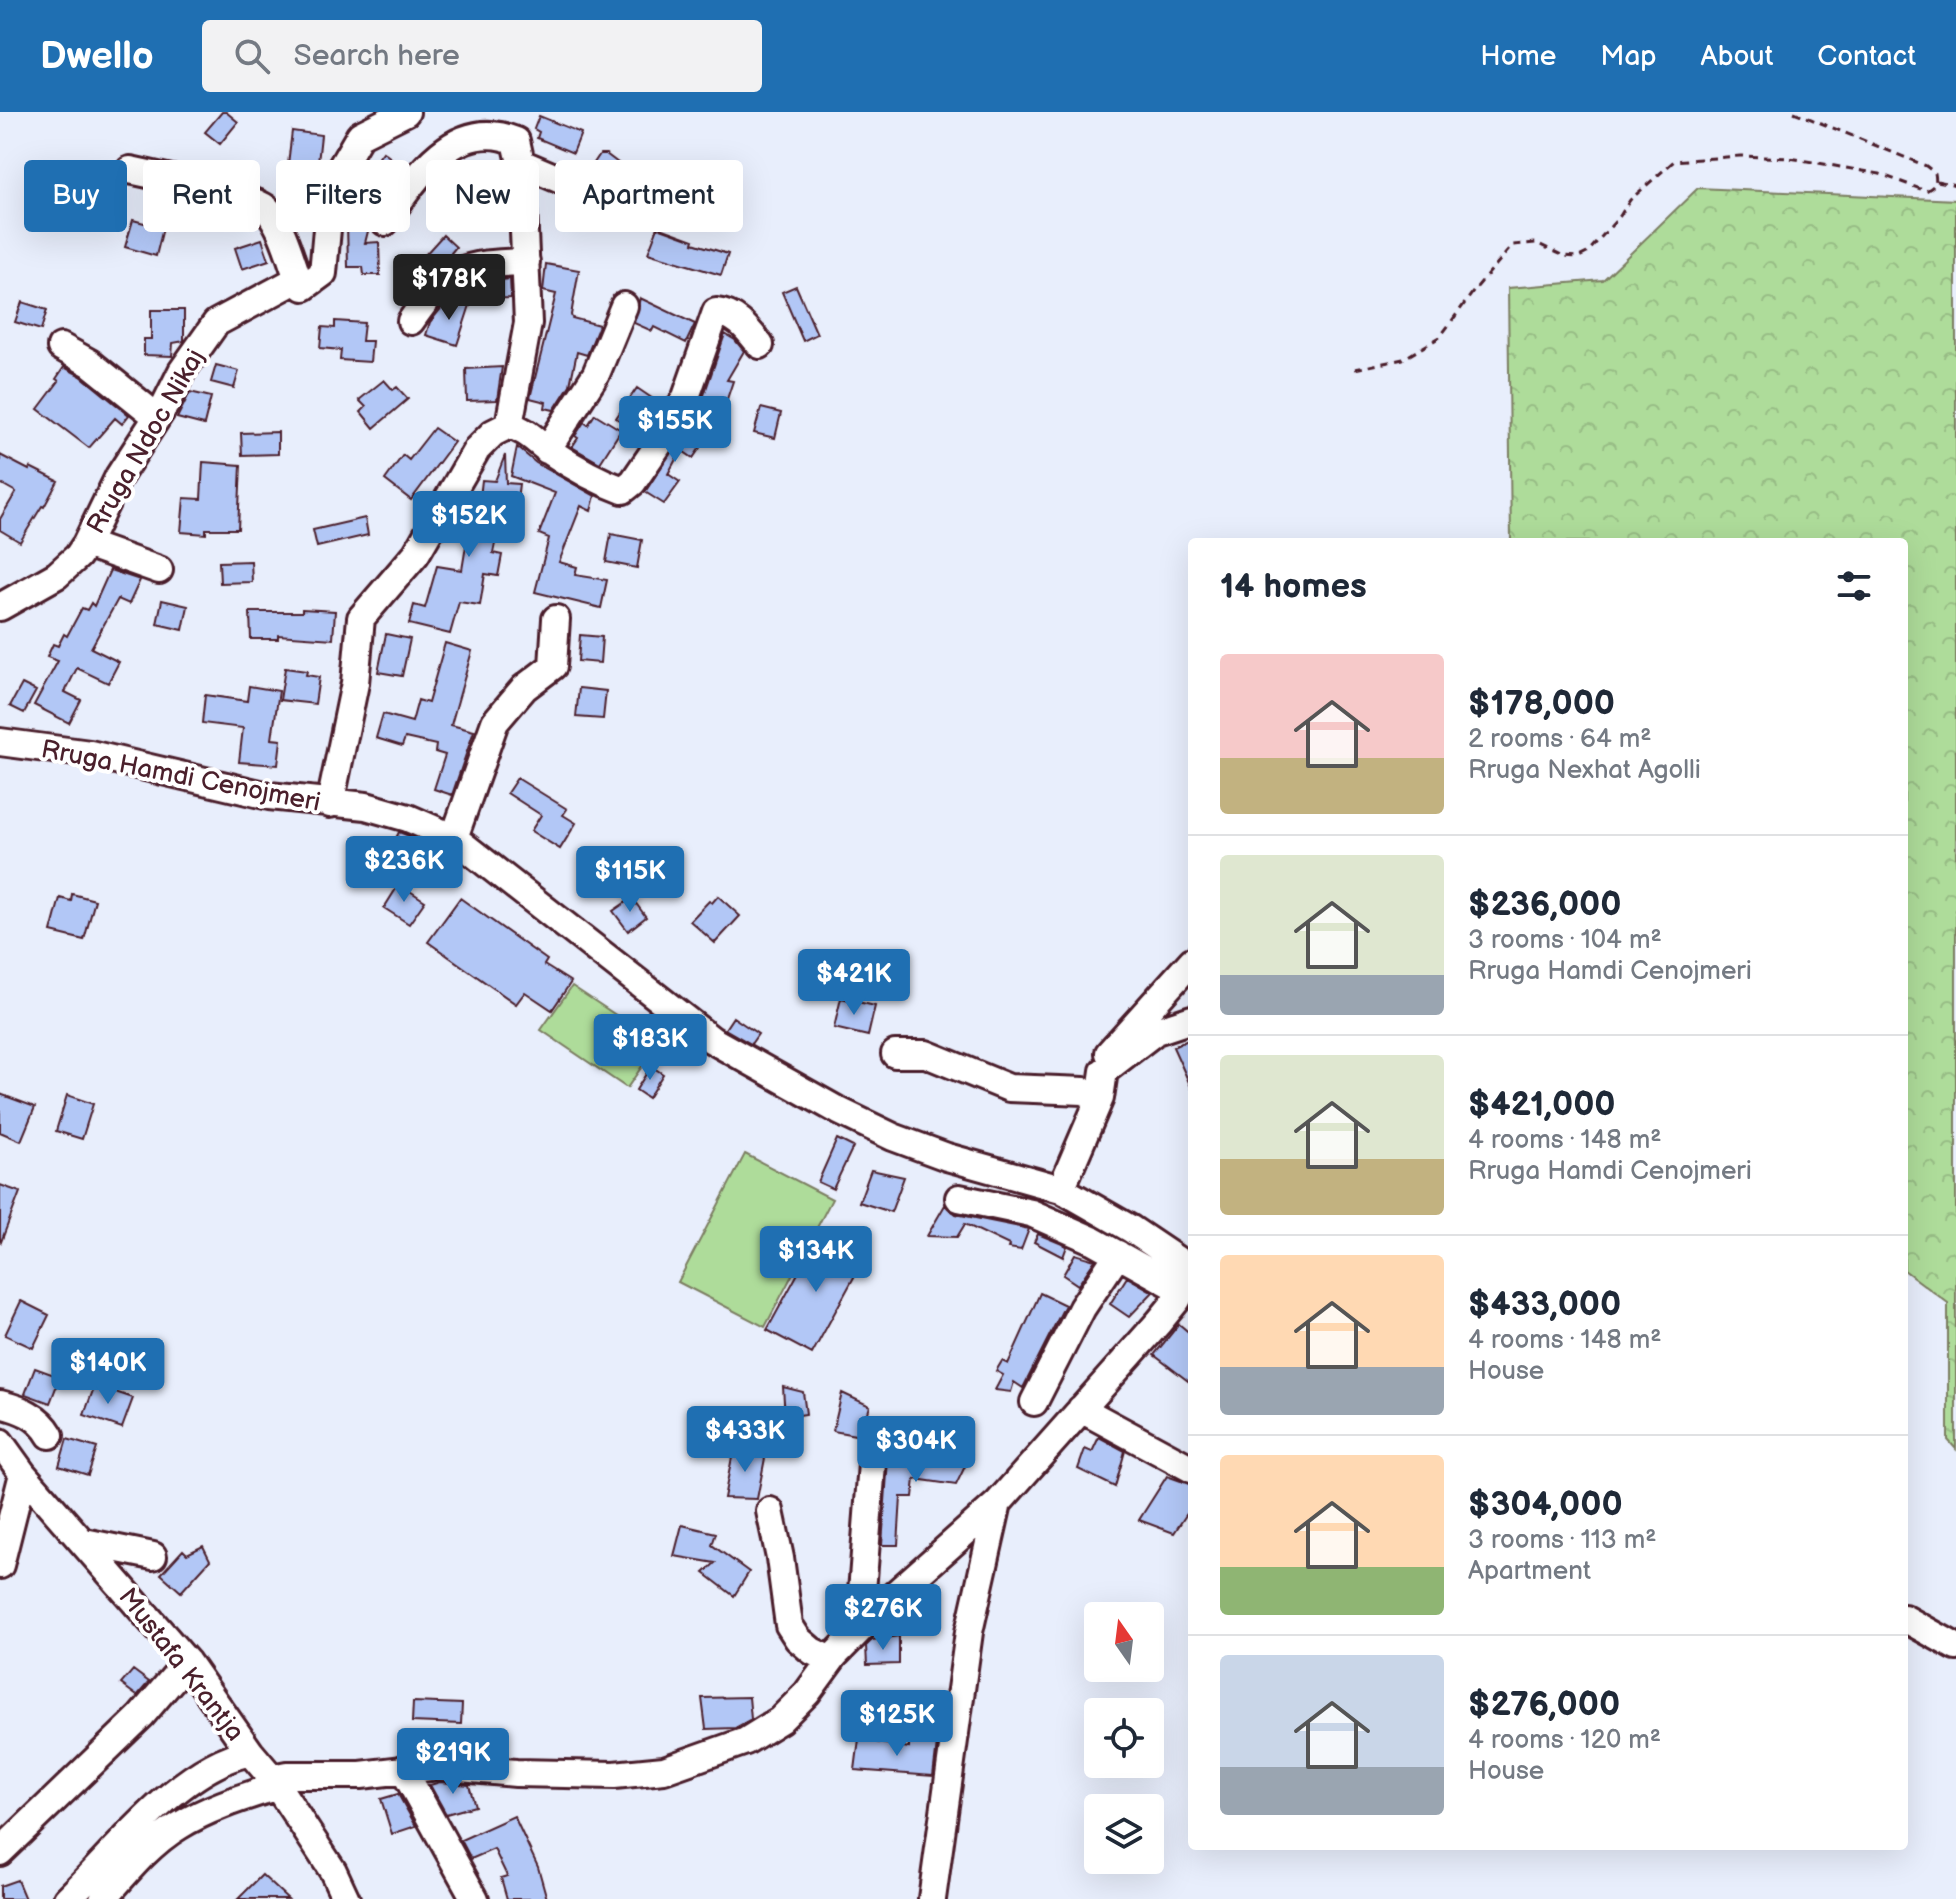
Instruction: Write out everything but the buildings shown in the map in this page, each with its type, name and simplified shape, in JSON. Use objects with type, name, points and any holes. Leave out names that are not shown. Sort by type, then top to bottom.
[{"type":"street","name":"Rruga Ndoc Nikaj","points":[[1,601],[57,575],[86,544],[119,476],[182,371],[216,323],[298,279],[304,287],[323,273],[335,178],[360,135],[406,112]]},
{"type":"street","points":[[430,160],[469,139],[500,134],[516,141],[520,160]]},
{"type":"street","points":[[410,188],[426,166]]},
{"type":"street","points":[[130,170],[247,197],[267,207],[283,237],[298,279]]},
{"type":"street","points":[[509,425],[528,323],[524,232]]},
{"type":"street","points":[[411,321],[431,294],[462,269],[480,263],[526,262]]},
{"type":"street","points":[[547,450],[596,374],[624,306]]},
{"type":"street","points":[[330,804],[355,683],[361,618],[416,554],[477,449],[493,433],[509,425],[528,432],[547,450],[576,468],[623,490],[633,482],[659,444],[686,397],[716,312],[726,313],[743,324],[760,345]]},
{"type":"street","points":[[61,347],[90,363],[157,417]]},
{"type":"street","points":[[86,544],[159,570]]},
{"type":"street","points":[[454,838],[495,722],[524,688],[553,666],[556,619]]},
{"type":"street","name":"Rruga Hamdi Cenojmeri","points":[[0,742],[90,754],[269,796],[366,806],[408,818],[454,838],[701,1031],[777,1077],[893,1137],[947,1157],[1061,1189],[1131,1229],[1188,1277]]},
{"type":"street","points":[[1061,1189],[1100,1098],[1107,1056],[1188,965]]},
{"type":"street","points":[[1104,1071],[1156,1031],[1188,1020]]},
{"type":"street","points":[[895,1054],[926,1054],[1009,1088],[1084,1091],[1100,1098]]},
{"type":"street","points":[[959,1198],[1031,1213],[1118,1254],[1188,1278]]},
{"type":"street","points":[[1034,1402],[1082,1308],[1118,1254]]},
{"type":"street","points":[[103,1899],[140,1857],[177,1827],[205,1811],[287,1775],[361,1775],[403,1769],[465,1767],[516,1773],[614,1775],[664,1770],[723,1750],[765,1731],[807,1693],[831,1660],[859,1630],[998,1503],[1159,1322],[1188,1279]]},
{"type":"street","points":[[0,1404],[31,1415],[43,1424],[50,1435]]},
{"type":"street","points":[[1081,1409],[1188,1467]]},
{"type":"street","name":"Mustafa Krantja","points":[[0,1442],[23,1474],[187,1662],[250,1752],[275,1782],[333,1871],[346,1899]]},
{"type":"street","points":[[859,1630],[873,1451]]},
{"type":"street","points":[[0,1565],[23,1474]]},
{"type":"street","points":[[932,1899],[969,1632],[998,1503]]},
{"type":"street","points":[[770,1511],[789,1625],[798,1639],[812,1651],[831,1660]]},
{"type":"street","points":[[84,1542],[153,1556]]},
{"type":"street","points":[[1908,1620],[1956,1647]]},
{"type":"street","points":[[0,1852],[141,1716],[187,1662]]},
{"type":"street","points":[[65,1889],[103,1865],[108,1854],[143,1819],[207,1770],[231,1756],[250,1752]]},
{"type":"street","points":[[403,1769],[475,1899]]},
{"type":"path","points":[[1355,369],[1403,359],[1440,337],[1513,245],[1536,243],[1564,256],[1579,257],[1587,253],[1630,200],[1674,161],[1740,156],[1790,158],[1880,174],[1926,191],[1934,187],[1937,181],[1935,173],[1926,166],[1794,112]]},
{"type":"path","points":[[1937,181],[1956,185]]},
{"type":"green space","points":[[1698,188],[1956,200],[1956,1449],[1948,1440],[1948,1303],[1908,1273],[1908,538],[1511,538],[1508,288],[1603,280]]},
{"type":"green space","points":[[572,986],[658,1043],[627,1088],[541,1030]]},
{"type":"green space","points":[[745,1154],[832,1199],[765,1327],[678,1282]]}]
